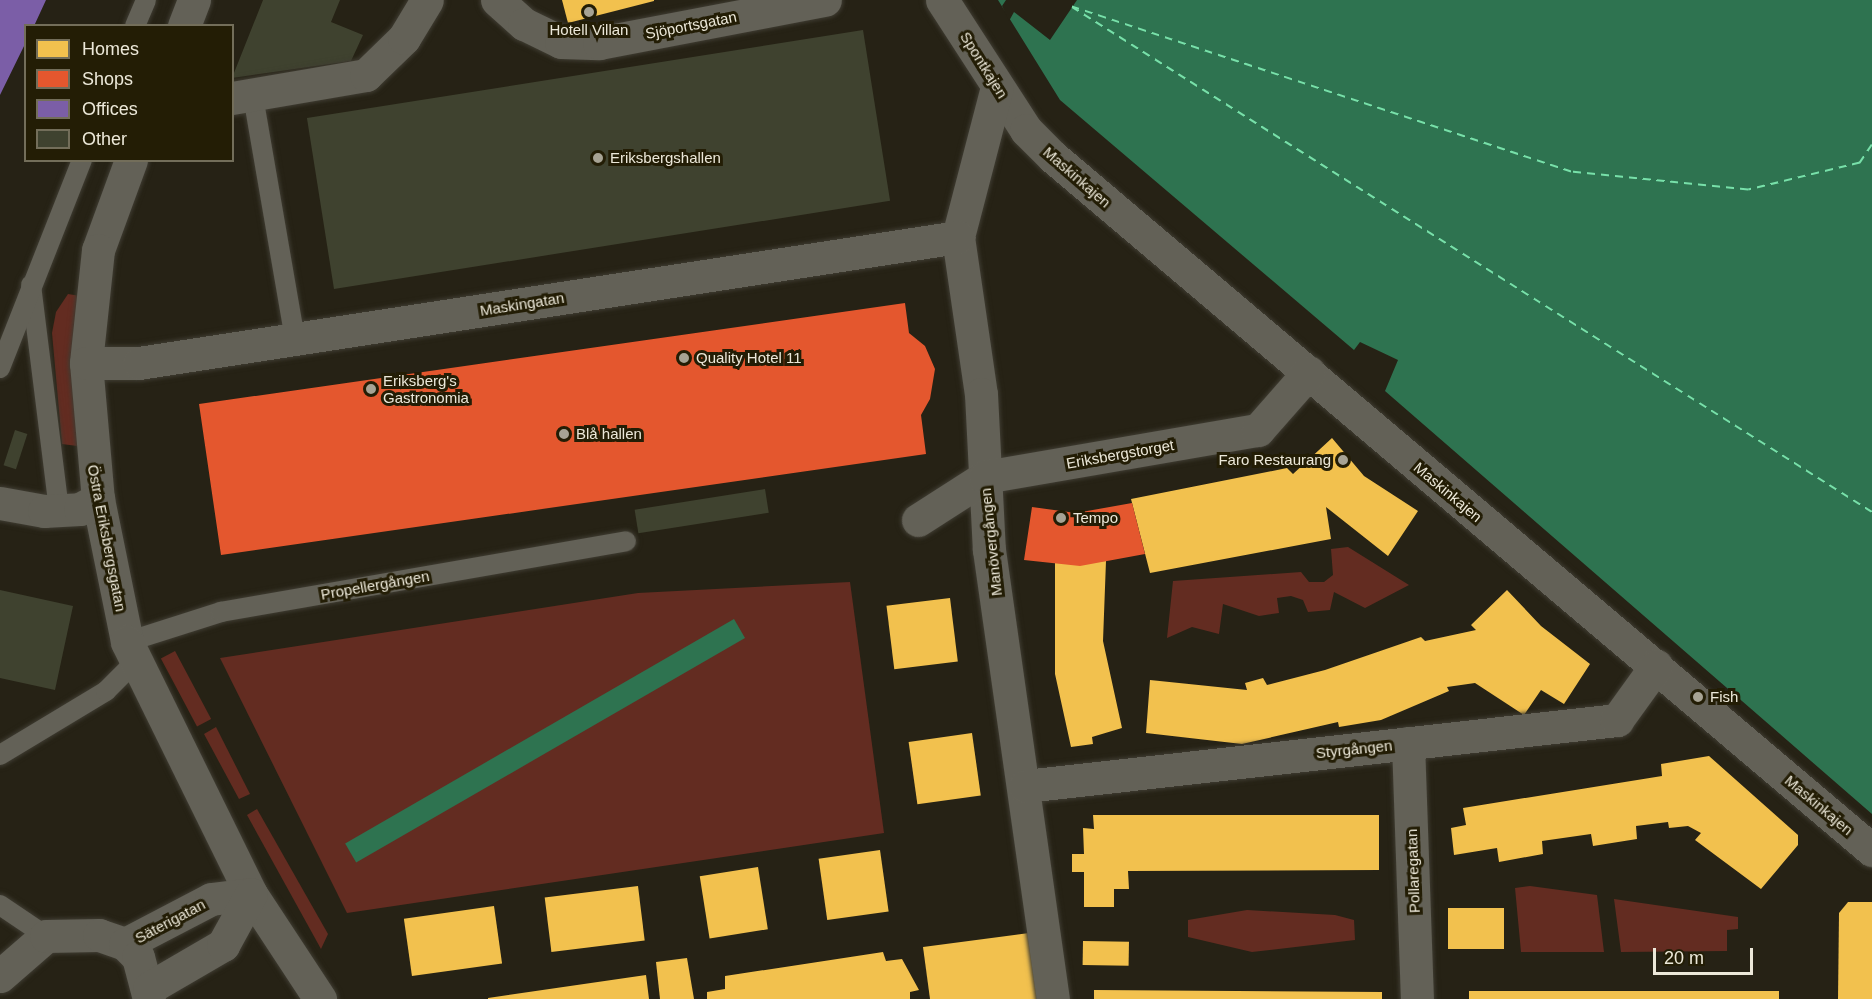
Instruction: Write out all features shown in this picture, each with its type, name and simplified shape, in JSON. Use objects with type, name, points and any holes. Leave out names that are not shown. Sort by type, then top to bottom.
[{"type":"street","points":[[185,24],[194,0]]},
{"type":"street","points":[[243,97],[366,75],[404,38],[427,0]]},
{"type":"street","name":"Sjöportsgatan","points":[[497,0],[524,24],[561,42],[599,43],[825,0]]},
{"type":"street","name":"Spontkajen","points":[[942,0],[1026,130]]},
{"type":"street","name":"Manövergången","points":[[997,87],[958,237],[981,394],[989,550],[1025,786],[1053,999]]},
{"type":"street","name":"Maskinkajen","points":[[1026,130],[1872,850]]},
{"type":"street","name":"Östra Eriksbergsgatan","points":[[130,162],[98,250],[86,363],[98,499],[132,652],[251,894],[320,999]]},
{"type":"street","name":"Maskingatan","points":[[86,363],[139,363],[958,237]]},
{"type":"street","name":"Eriksbergstorget","points":[[918,520],[985,477],[1258,430],[1309,372]]},
{"type":"street","points":[[0,503],[80,509],[98,499]]},
{"type":"street","name":"Styrgången","points":[[1025,786],[1617,720],[1656,666]]},
{"type":"street","name":"Pollaregatan","points":[[1408,743],[1417,999]]},
{"type":"street","name":"Säterigatan","points":[[125,944],[211,899],[251,894]]},
{"type":"street","name":"Säterigatan","points":[[46,936],[83,933],[125,944],[138,957],[149,993],[223,945],[251,894]]},
{"type":"street","points":[[0,976],[46,936]]},
{"type":"lane","points":[[136,24],[146,0]]},
{"type":"lane","points":[[243,97],[296,339]]},
{"type":"lane","points":[[0,368],[81,162]]},
{"type":"lane","points":[[31,285],[58,509]]},
{"type":"lane","name":"Propellergången","points":[[132,652],[221,612],[626,541]]},
{"type":"lane","points":[[0,755],[106,691],[132,652]]},
{"type":"lane","points":[[0,905],[46,936]]},
{"type":"shaded area","points":[[998,0],[1872,0],[1872,814],[1385,391],[1398,360],[1360,342],[1354,350],[1060,100]]},
{"type":"shaded area","points":[[68,294],[80,296],[77,446],[62,444],[52,333],[56,312]]},
{"type":"shaded area","points":[[1348,547],[1409,585],[1365,608],[1334,592],[1330,610],[1308,612],[1303,600],[1291,596],[1277,598],[1279,613],[1259,616],[1223,604],[1219,634],[1192,627],[1167,638],[1173,581],[1301,572],[1309,582],[1324,582],[1333,575],[1331,549]]},
{"type":"shaded area","points":[[850,582],[884,833],[347,913],[220,658],[638,593]]},
{"type":"shaded area","points":[[734,619],[745,638],[356,863],[345,844]]},
{"type":"shaded area","points":[[175,651],[211,719],[197,726],[161,659]]},
{"type":"shaded area","points":[[216,727],[250,794],[239,799],[204,734]]},
{"type":"shaded area","points":[[257,809],[328,934],[321,949],[247,815]]},
{"type":"shaded area","points":[[1530,886],[1597,895],[1604,952],[1521,952],[1515,888]]},
{"type":"shaded area","points":[[1614,899],[1738,917],[1738,929],[1727,930],[1727,951],[1621,952]]},
{"type":"shaded area","points":[[1247,910],[1335,915],[1354,920],[1355,940],[1252,952],[1188,937],[1188,920]]},
{"type":"pier","points":[[1006,0],[1077,0],[1050,40],[1014,12],[1009,21],[1002,6]]},
{"type":"building: Homes","name":"Hotell Villan","points":[[562,0],[654,0],[654,1],[568,23]]},
{"type":"building: Homes","points":[[1332,438],[1364,476],[1418,511],[1388,556],[1326,507],[1331,539],[1150,573],[1131,499],[1287,468],[1293,474]]},
{"type":"building: Homes","points":[[1106,561],[1103,641],[1122,728],[1092,737],[1093,744],[1071,747],[1055,674],[1055,563]]},
{"type":"building: Homes","points":[[1507,590],[1541,626],[1590,664],[1564,704],[1541,690],[1524,715],[1475,683],[1447,687],[1449,691],[1381,720],[1339,727],[1338,722],[1242,744],[1146,733],[1150,680],[1247,690],[1245,683],[1263,678],[1267,685],[1325,670],[1421,637],[1425,641],[1476,630],[1471,625]]},
{"type":"building: Homes","points":[[950,598],[958,662],[894,669],[886,606]]},
{"type":"building: Homes","points":[[972,733],[981,795],[917,804],[909,742]]},
{"type":"building: Homes","points":[[1709,756],[1798,835],[1798,845],[1761,889],[1695,840],[1701,833],[1688,826],[1669,828],[1668,822],[1636,826],[1637,839],[1593,846],[1591,834],[1542,841],[1543,854],[1499,862],[1497,848],[1454,855],[1451,828],[1466,825],[1463,808],[1662,776],[1661,764]]},
{"type":"building: Homes","points":[[1093,815],[1379,815],[1379,870],[1128,871],[1129,889],[1114,889],[1114,907],[1084,907],[1084,872],[1072,872],[1072,854],[1084,854],[1083,828],[1094,829]]},
{"type":"building: Homes","points":[[880,850],[889,911],[827,920],[819,859]]},
{"type":"building: Homes","points":[[758,867],[768,929],[710,938],[700,876]]},
{"type":"building: Homes","points":[[638,886],[645,941],[551,952],[545,897]]},
{"type":"building: Homes","points":[[1848,902],[1872,902],[1872,999],[1838,999],[1839,913]]},
{"type":"building: Homes","points":[[494,906],[502,963],[412,976],[404,919]]},
{"type":"building: Homes","points":[[1448,908],[1504,908],[1504,949],[1448,949]]},
{"type":"building: Homes","points":[[1029,933],[1038,999],[930,999],[923,947]]},
{"type":"building: Homes","points":[[1083,941],[1129,942],[1129,966],[1083,965]]},
{"type":"building: Homes","points":[[883,952],[886,961],[902,959],[919,990],[910,992],[910,999],[707,999],[707,992],[725,989],[725,976]]},
{"type":"building: Homes","points":[[687,958],[694,999],[660,999],[656,962]]},
{"type":"building: Homes","points":[[646,975],[649,999],[488,999],[488,998]]},
{"type":"building: Homes","points":[[1094,990],[1382,992],[1382,999],[1094,999]]},
{"type":"building: Homes","points":[[1469,991],[1779,991],[1779,999],[1469,999]]},
{"type":"building: Shops","name":"Blå hallen","points":[[905,303],[909,333],[925,346],[935,369],[930,399],[921,415],[926,454],[221,555],[199,404]]},
{"type":"building: Shops","points":[[1132,503],[1145,554],[1080,566],[1024,560],[1032,507],[1076,513]]},
{"type":"building: Offices","points":[[0,0],[46,0],[35,24],[24,24],[24,46],[0,95]]},
{"type":"building: Other","points":[[263,0],[340,0],[331,22],[363,35],[351,61],[234,78]]},
{"type":"building: Other","name":"Eriksbergshallen","points":[[863,30],[890,201],[334,289],[307,118]]},
{"type":"building: Other","points":[[15,430],[27,434],[16,469],[4,465]]},
{"type":"building: Other","points":[[765,489],[769,513],[638,533],[635,510]]},
{"type":"building: Other","points":[[0,590],[73,606],[55,690],[0,678]]},
{"type":"ferry route","points":[[1872,145],[1860,163],[1748,190],[1571,172],[1072,7],[1872,512]]},
{"type":"place","name":"Hotell Villan","points":[[589,12]]},
{"type":"place","name":"Eriksbergshallen","points":[[598,158]]},
{"type":"place","name":"Quality Hotel 11","points":[[684,358]]},
{"type":"place","name":"Eriksberg's Gastronomia","points":[[371,389]]},
{"type":"place","name":"Blå hallen","points":[[564,434]]},
{"type":"place","name":"Faro Restaurang","points":[[1343,460]]},
{"type":"place","name":"Tempo","points":[[1061,518]]},
{"type":"place","name":"Fish","points":[[1698,697]]}]
